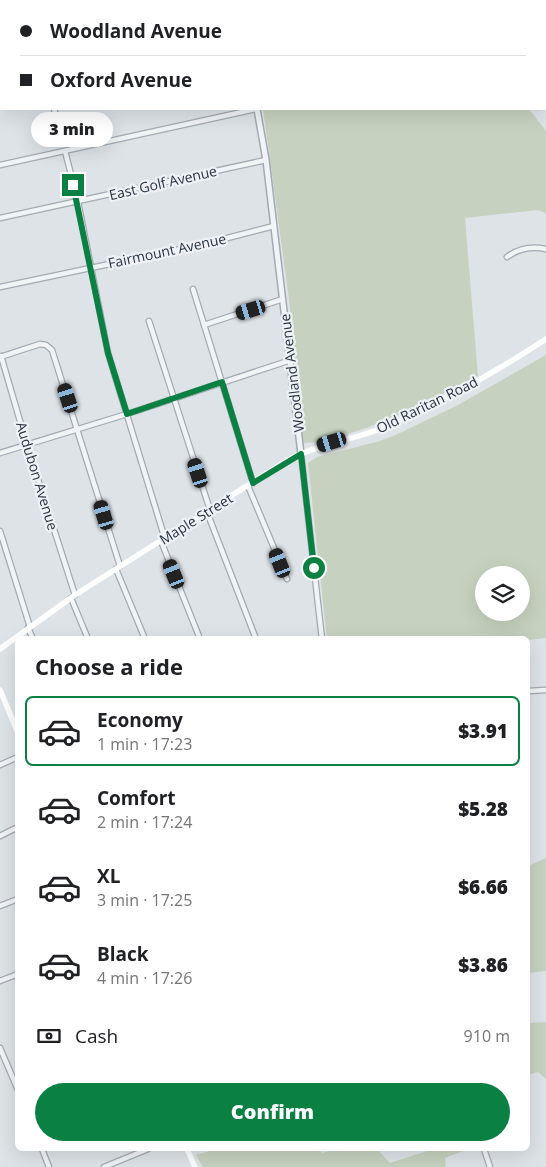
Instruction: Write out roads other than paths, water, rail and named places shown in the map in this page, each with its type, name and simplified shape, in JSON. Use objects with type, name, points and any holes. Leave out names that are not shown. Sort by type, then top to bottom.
[{"type":"main road","name":"Old Raritan Road","points":[[301,454],[390,425],[473,384],[546,339]]},
{"type":"main road","name":"Maple Street","points":[[18,636],[118,568],[301,454]]},
{"type":"main road","name":"Maple Street","points":[[0,649],[15,638]]},
{"type":"main road","points":[[0,690],[15,726]]},
{"type":"main road","points":[[188,1151],[195,1167]]},
{"type":"street","points":[[54,110],[56,116]]},
{"type":"street","points":[[0,165],[251,110]]},
{"type":"street","name":"Woodland Avenue","points":[[256,110],[266,160],[291,360],[322,636]]},
{"type":"street","points":[[65,151],[78,202],[108,353],[163,540],[199,636]]},
{"type":"street","name":"East Golf Avenue","points":[[0,218],[266,160]]},
{"type":"street","name":"Fairmount Avenue","points":[[0,287],[200,245],[274,226]]},
{"type":"street","points":[[507,257],[515,251],[525,248],[546,249]]},
{"type":"street","points":[[193,289],[251,484],[287,579]]},
{"type":"street","points":[[204,325],[283,299]]},
{"type":"street","points":[[149,321],[209,511],[255,636]]},
{"type":"street","points":[[1,356],[40,344],[48,346],[52,350],[78,429],[118,568],[144,636]]},
{"type":"street","name":"Audubon Avenue","points":[[1,356],[73,597],[87,636]]},
{"type":"street","points":[[0,453],[174,399],[291,360]]},
{"type":"street","points":[[0,532],[32,636]]},
{"type":"street","points":[[530,691],[546,690]]},
{"type":"street","points":[[0,765],[15,758]]},
{"type":"street","points":[[0,836],[15,828]]},
{"type":"street","points":[[0,906],[15,900]]},
{"type":"street","points":[[0,981],[15,975]]},
{"type":"street","points":[[0,1048],[15,1084]]},
{"type":"street","points":[[43,1151],[49,1167]]},
{"type":"street","points":[[104,1167],[143,1151]]},
{"type":"street","points":[[485,1151],[490,1167]]}]
